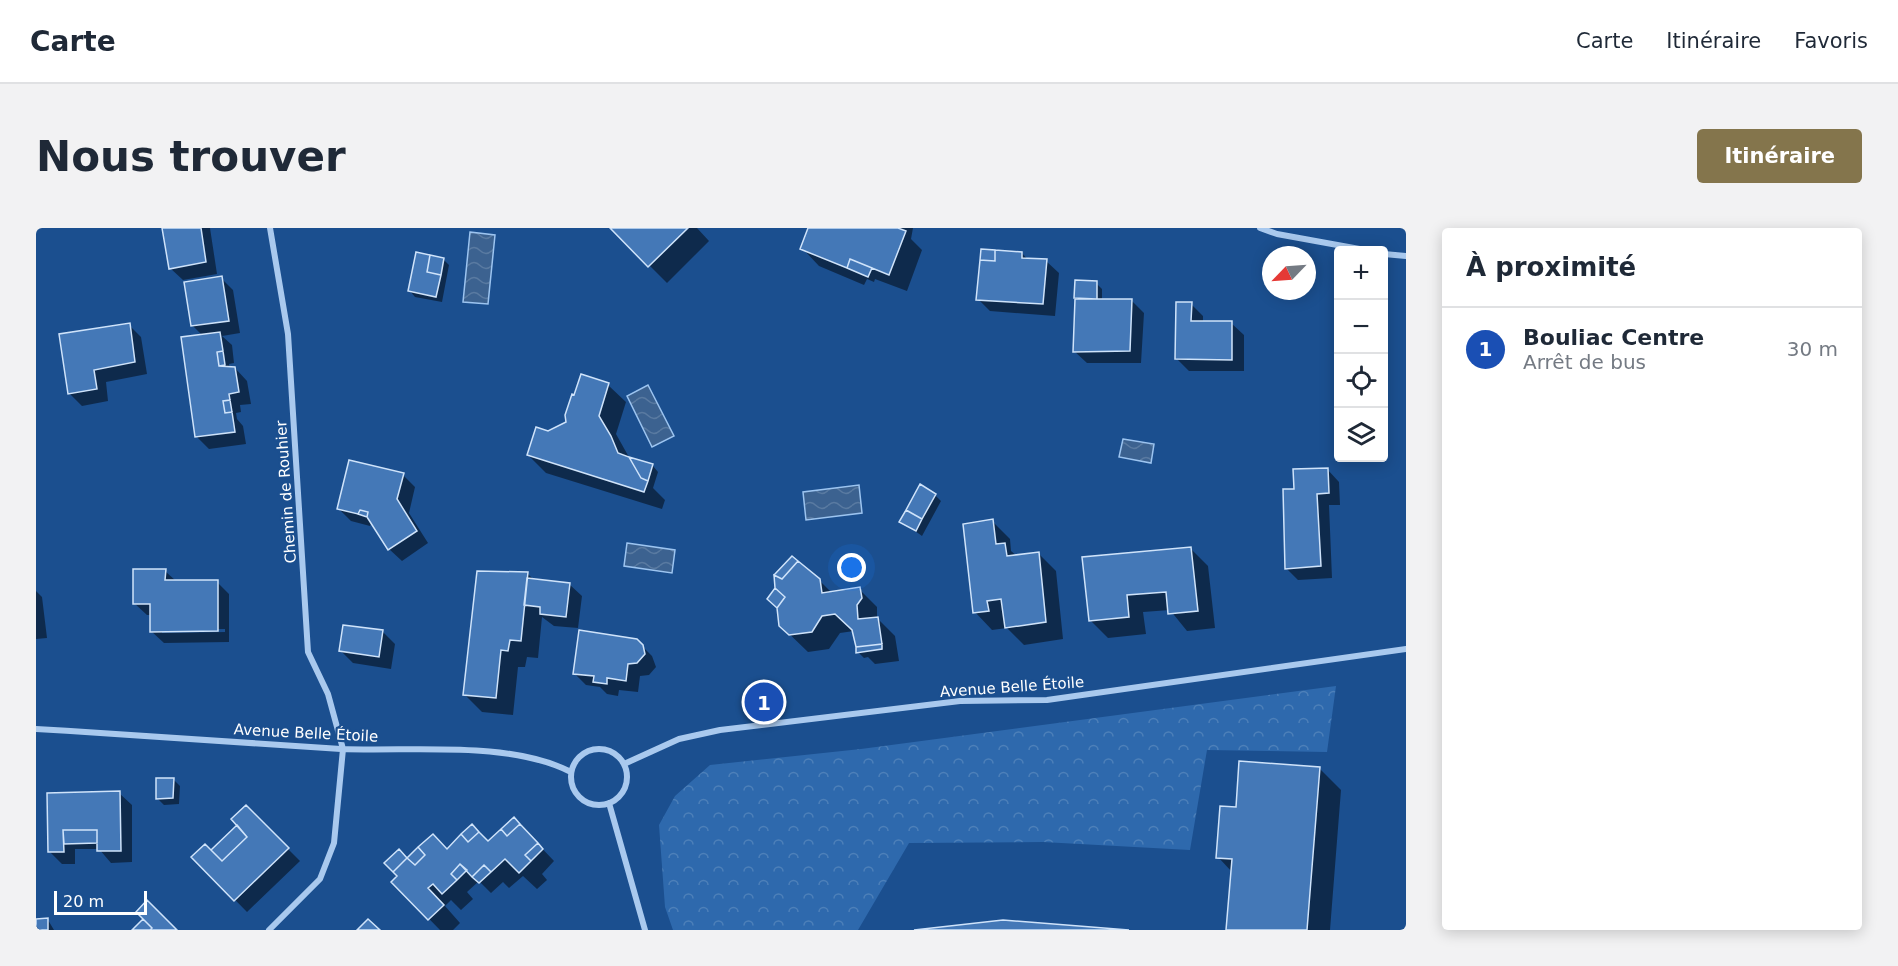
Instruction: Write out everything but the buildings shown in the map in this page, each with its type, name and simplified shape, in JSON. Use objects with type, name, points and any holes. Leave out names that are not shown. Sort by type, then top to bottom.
[{"type":"street","name":"Chemin de Rouhier","points":[[270,228],[288,334],[308,652],[328,694],[343,749]]},
{"type":"street","points":[[1260,228],[1276,234],[1343,246]]},
{"type":"street","points":[[1388,254],[1406,256]]},
{"type":"street","name":"Avenue Belle Étoile","points":[[624,764],[679,739],[720,730],[960,701],[1047,700],[1406,649]]},
{"type":"street","name":"Avenue Belle Étoile","points":[[36,729],[343,749],[502,753],[535,758],[571,772]]},
{"type":"street","points":[[269,930],[320,879],[334,843],[343,749]]},
{"type":"street","points":[[595,749],[612,751],[624,764],[627,779],[625,787],[621,794],[609,803],[592,804],[578,795],[571,780],[571,772],[579,756],[595,749]]},
{"type":"street","points":[[609,803],[645,930]]},
{"type":"green space","points":[[1336,686],[1327,752],[1207,750],[1190,850],[1043,842],[909,843],[858,930],[673,930],[665,907],[659,825],[675,796],[710,765],[861,749]]},
{"type":"water","points":[[470,232],[495,235],[488,304],[463,302]]},
{"type":"water","points":[[648,385],[674,436],[652,447],[627,396]]},
{"type":"water","points":[[1123,439],[1154,444],[1151,463],[1119,457]]},
{"type":"water","points":[[859,485],[862,513],[806,520],[803,492]]},
{"type":"water","points":[[627,543],[675,550],[672,573],[624,566]]},
{"type":"place","name":"Bouliac Centre","points":[[764,702]]}]
